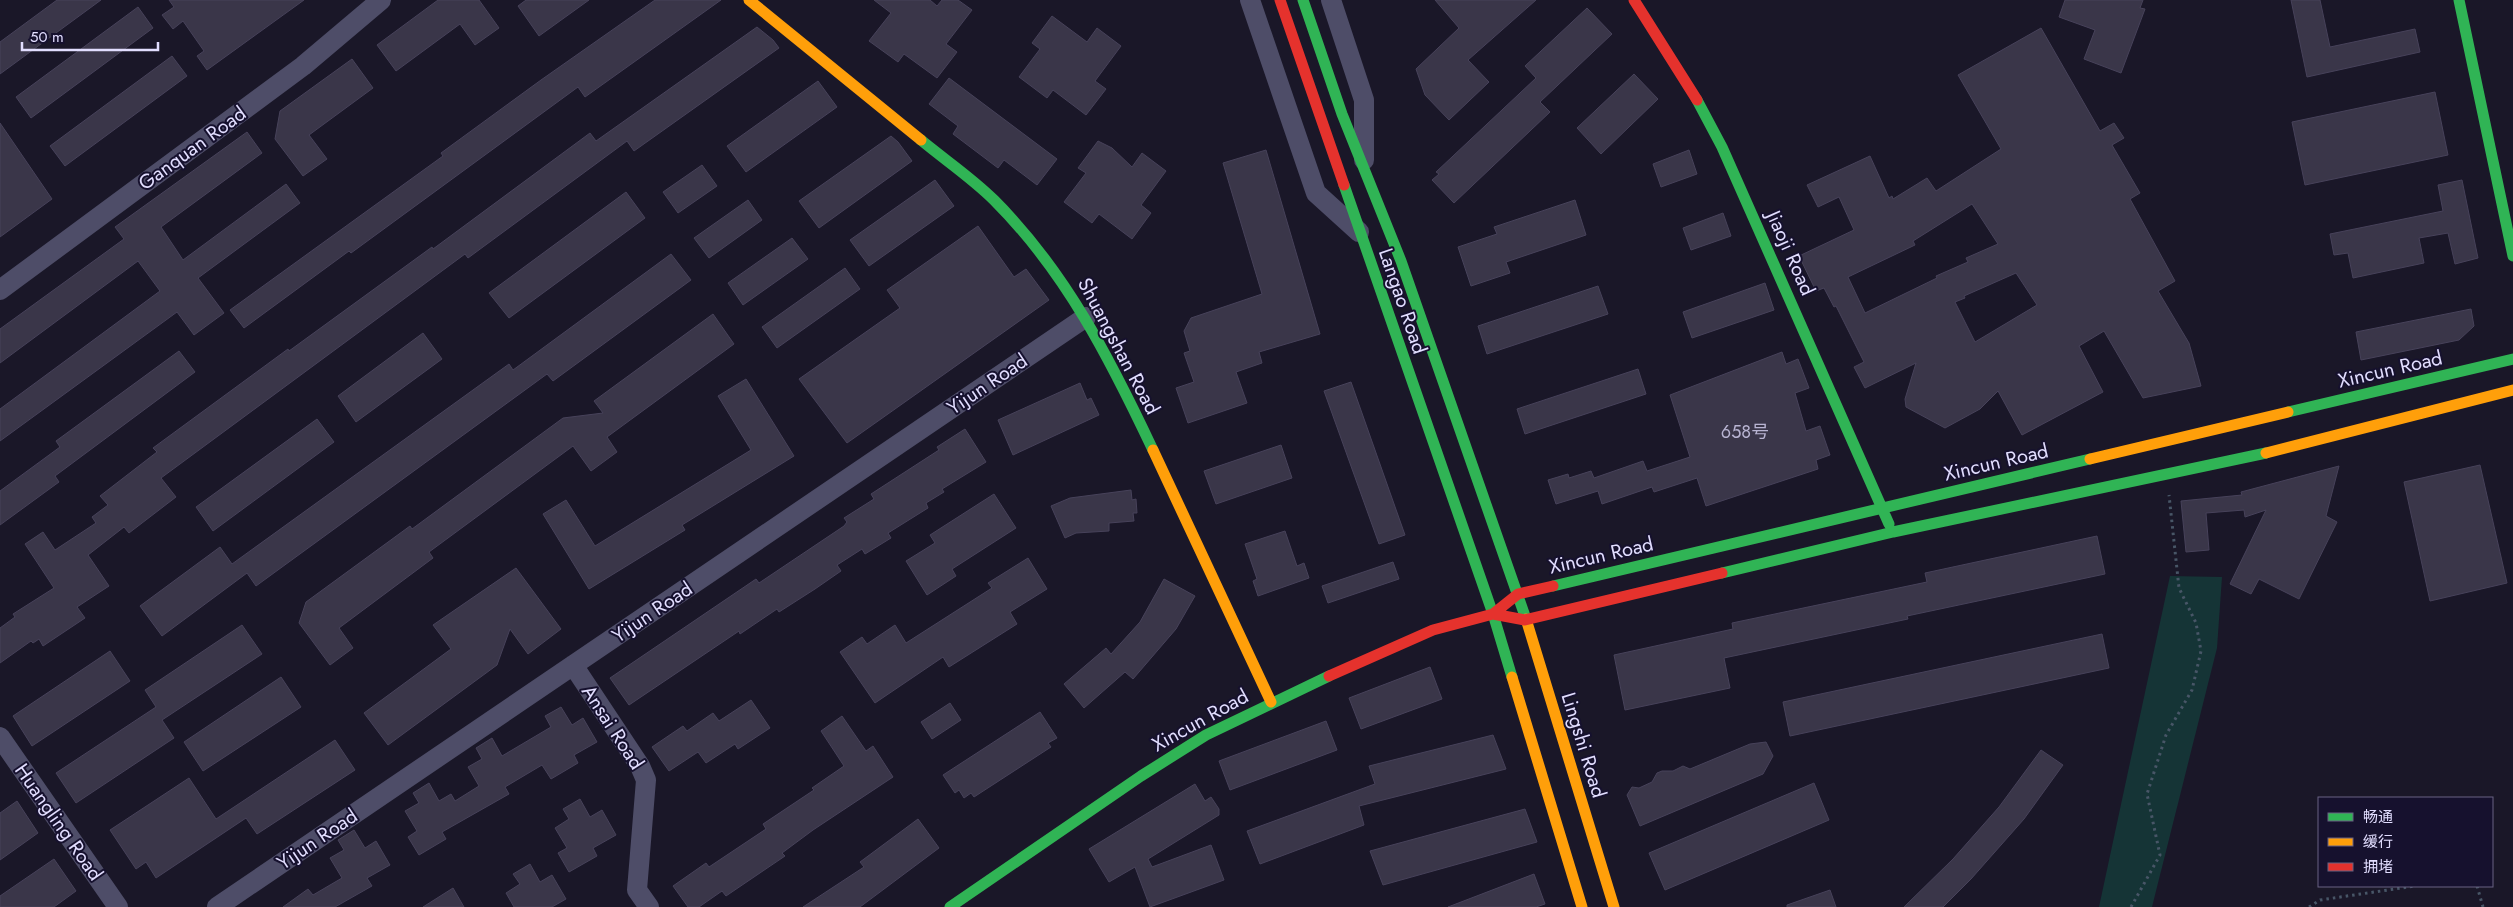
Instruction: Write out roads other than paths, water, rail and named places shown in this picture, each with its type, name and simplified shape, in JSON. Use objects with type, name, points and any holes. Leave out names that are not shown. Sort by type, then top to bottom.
[{"type":"main road","name":"Shuangshan Road","points":[[749,0],[993,199],[1028,236],[1086,317],[1114,367],[1271,702]]},
{"type":"main road","name":"Langao Road","points":[[1280,0],[1493,614]]},
{"type":"main road","name":"Langao Road","points":[[1303,0],[1342,114],[1401,261],[1518,594]]},
{"type":"main road","name":"Jiaoji Road","points":[[1634,0],[1690,87],[1722,147],[1893,532]]},
{"type":"main road","points":[[2459,0],[2513,256]]},
{"type":"main road","name":"Xincun Road","points":[[950,907],[1182,750],[1271,702],[1434,630],[1493,614],[1518,594],[2513,359]]},
{"type":"main road","name":"Xincun Road","points":[[1493,614],[1525,620],[1893,532],[2269,452],[2513,390]]},
{"type":"main road","name":"Lingshi Road","points":[[1518,594],[1614,907]]},
{"type":"main road","points":[[1493,614],[1582,907]]},
{"type":"street","name":"Ganquan Road","points":[[0,290],[303,66],[381,0]]},
{"type":"street","points":[[1250,0],[1316,194],[1359,232]]},
{"type":"street","points":[[1330,0],[1364,100],[1364,169]]},
{"type":"street","name":"Yijun Road","points":[[217,907],[1086,317]]},
{"type":"street","name":"Ansai Road","points":[[573,665],[640,766],[646,780],[637,890],[649,907]]},
{"type":"street","name":"Huangling Road","points":[[0,737],[118,907]]}]
